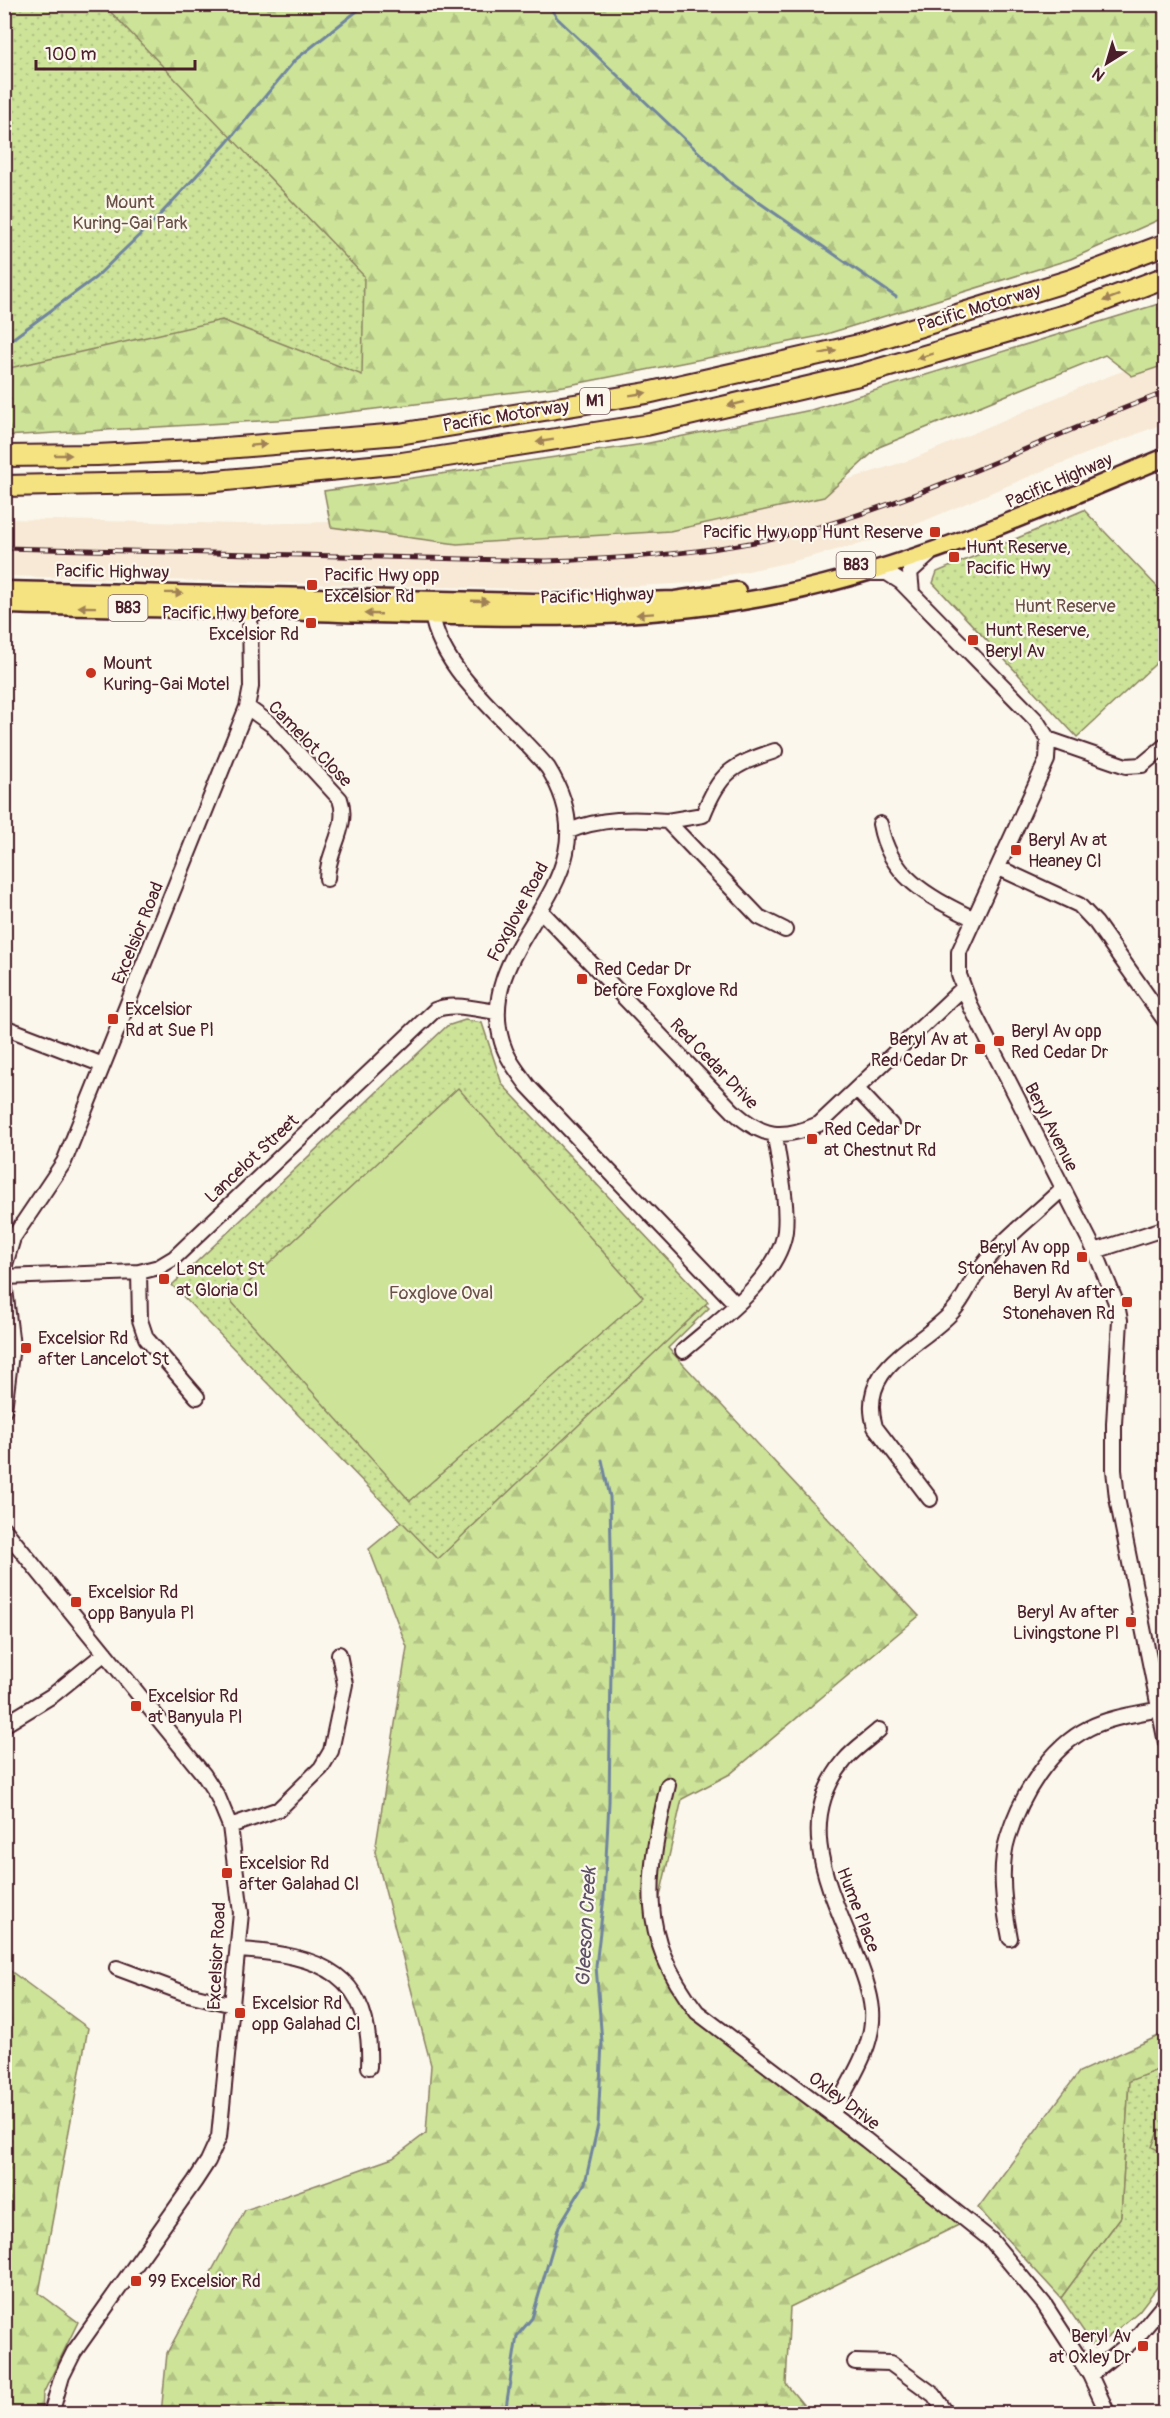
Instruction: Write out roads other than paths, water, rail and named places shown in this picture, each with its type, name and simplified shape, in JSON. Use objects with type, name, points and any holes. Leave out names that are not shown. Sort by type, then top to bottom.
[{"type":"highway","name":"Pacific Motorway","points":[[4,456],[97,455],[399,434],[647,393],[859,345],[1071,280],[1166,243]]},
{"type":"highway","name":"Pacific Motorway","points":[[4,486],[218,481],[402,463],[646,425],[859,375],[1071,313],[1166,277]]},
{"type":"main road","name":"Pacific Highway","points":[[431,608],[675,600],[772,585],[857,564],[937,539],[1166,446]]},
{"type":"main road","name":"Pacific Highway","points":[[4,590],[431,608],[558,618],[675,612],[764,598],[867,573],[933,552],[1166,457]]},
{"type":"main road","name":"Pacific Highway","points":[[4,605],[250,602]]},
{"type":"street","points":[[912,593],[910,572],[933,552]]},
{"type":"street","points":[[867,573],[887,573],[912,593],[1036,720],[1048,739],[1126,766],[1142,765],[1166,745]]},
{"type":"street","name":"Excelsior Road","points":[[4,1268],[13,1238],[64,1162],[247,707],[251,687],[250,602]]},
{"type":"street","name":"Foxglove Road","points":[[431,608],[434,630],[459,671],[548,768],[562,795],[569,831],[566,857],[556,884],[510,963],[501,989],[497,1012],[505,1050],[528,1086],[736,1304]]},
{"type":"street","name":"Camelot Close","points":[[247,707],[272,725],[339,799],[344,814],[329,858],[327,879]]},
{"type":"street","name":"Beryl Avenue","points":[[1048,739],[1047,760],[959,952],[959,975],[962,989],[1095,1251],[1117,1305],[1120,1320],[1114,1470],[1123,1529],[1166,1743]]},
{"type":"street","points":[[569,831],[591,822],[646,819],[684,820],[703,815],[715,784],[744,761],[775,751]]},
{"type":"street","points":[[667,821],[759,917],[785,930]]},
{"type":"street","points":[[880,824],[886,847],[919,891],[974,919]]},
{"type":"street","points":[[999,868],[1079,905],[1088,914],[1166,1022]]},
{"type":"street","name":"Red Cedar Drive","points":[[542,911],[733,1111],[747,1124],[775,1135]]},
{"type":"street","points":[[683,1351],[736,1304],[765,1273],[782,1246],[785,1216],[775,1135],[797,1133],[819,1124],[962,989]]},
{"type":"street","name":"Lancelot Street","points":[[4,1279],[139,1272],[159,1267],[174,1258],[435,1010],[454,1007],[497,1012]]},
{"type":"street","points":[[4,1028],[103,1065]]},
{"type":"street","points":[[857,1089],[891,1125]]},
{"type":"street","points":[[930,1499],[875,1427],[871,1414],[871,1397],[875,1385],[885,1370],[953,1311],[973,1277],[991,1255],[1062,1189]]},
{"type":"street","points":[[1095,1251],[1166,1228]]},
{"type":"street","points":[[139,1272],[140,1320],[146,1338],[197,1396]]},
{"type":"street","points":[[4,1279],[12,1346],[4,1410]]},
{"type":"street","name":"Excelsior Road","points":[[4,1529],[204,1775],[218,1797],[230,1826],[241,1913],[222,2111],[215,2147],[195,2181],[74,2352],[62,2376],[51,2414]]},
{"type":"street","points":[[4,1725],[53,1695],[105,1653]]},
{"type":"street","points":[[230,1826],[279,1809],[321,1768],[331,1750],[345,1684],[339,1654]]},
{"type":"street","points":[[1010,1938],[1005,1910],[1004,1862],[1007,1838],[1040,1774],[1067,1742],[1089,1728],[1114,1719],[1160,1709]]},
{"type":"street","name":"Hume Place","points":[[832,2115],[862,2059],[869,2035],[872,2010],[861,1969],[822,1870],[817,1828],[826,1791],[845,1760],[879,1730]]},
{"type":"street","name":"Oxley Drive","points":[[668,1785],[654,1860],[650,1904],[659,1950],[678,1987],[697,2012],[991,2240],[1044,2304],[1090,2375],[1108,2414]]},
{"type":"street","points":[[239,1950],[294,1955],[326,1967],[338,1977],[355,1993],[363,2013],[370,2043],[369,2067]]},
{"type":"street","points":[[117,1968],[184,1993],[233,2005]]},
{"type":"street","points":[[1090,2375],[1137,2337],[1166,2302]]},
{"type":"street","points":[[855,2362],[890,2363],[934,2395],[947,2414]]},
{"type":"waterway","points":[[4,345],[95,278],[156,219],[225,145],[295,60],[366,4]]},
{"type":"waterway","points":[[548,4],[557,18],[731,183],[896,297]]},
{"type":"waterway","name":"Gleeson Creek","points":[[505,2414],[517,2336],[532,2318],[559,2226],[585,2183],[598,2125],[602,2042],[596,1966],[604,1897],[609,1802],[612,1601],[610,1497],[602,1460]]},
{"type":"railway","points":[[4,548],[546,561],[622,558],[697,551],[772,539],[845,519],[926,490],[1166,392]]},
{"type":"place","name":"Pacific Hwy opp Hunt Reserve","points":[[935,532]]},
{"type":"place","name":"Hunt Reserve, Pacific Hwy","points":[[954,557]]},
{"type":"place","name":"Pacific Hwy opp Excelsior Rd","points":[[312,585]]},
{"type":"place","name":"Pacific Hwy before Excelsior Rd","points":[[311,623]]},
{"type":"place","name":"Hunt Reserve, Beryl Av","points":[[973,640]]},
{"type":"place","name":"Mount Kuring-Gai Motel","points":[[91,673]]},
{"type":"place","name":"Beryl Av at Heaney Cl","points":[[1016,850]]},
{"type":"place","name":"Red Cedar Dr before Foxglove Rd","points":[[582,979]]},
{"type":"place","name":"Excelsior Rd at Sue Pl","points":[[113,1019]]},
{"type":"place","name":"Beryl Av opp Red Cedar Dr","points":[[999,1041]]},
{"type":"place","name":"Beryl Av at Red Cedar Dr","points":[[980,1049]]},
{"type":"place","name":"Red Cedar Dr at Chestnut Rd","points":[[812,1139]]},
{"type":"place","name":"Beryl Av opp Stonehaven Rd","points":[[1082,1257]]},
{"type":"place","name":"Lancelot St at Gloria Cl","points":[[164,1279]]},
{"type":"place","name":"Beryl Av after Stonehaven Rd","points":[[1127,1302]]},
{"type":"place","name":"Excelsior Rd after Lancelot St","points":[[26,1348]]},
{"type":"place","name":"Excelsior Rd opp Banyula Pl","points":[[76,1602]]},
{"type":"place","name":"Beryl Av after Livingstone Pl","points":[[1131,1622]]},
{"type":"place","name":"Excelsior Rd at Banyula Pl","points":[[136,1706]]},
{"type":"place","name":"Excelsior Rd after Galahad Cl","points":[[227,1873]]},
{"type":"place","name":"Excelsior Rd opp Galahad Cl","points":[[240,2013]]},
{"type":"place","name":"99 Excelsior Rd","points":[[136,2281]]},
{"type":"place","name":"Beryl Av at Oxley Dr","points":[[1143,2346]]},
{"type":"park label","name":"Mount Kuring-Gai Park","points":[[130,212]]},
{"type":"park label","name":"Hunt Reserve","points":[[1065,606]]},
{"type":"park label","name":"Foxglove Oval","points":[[441,1293]]}]
